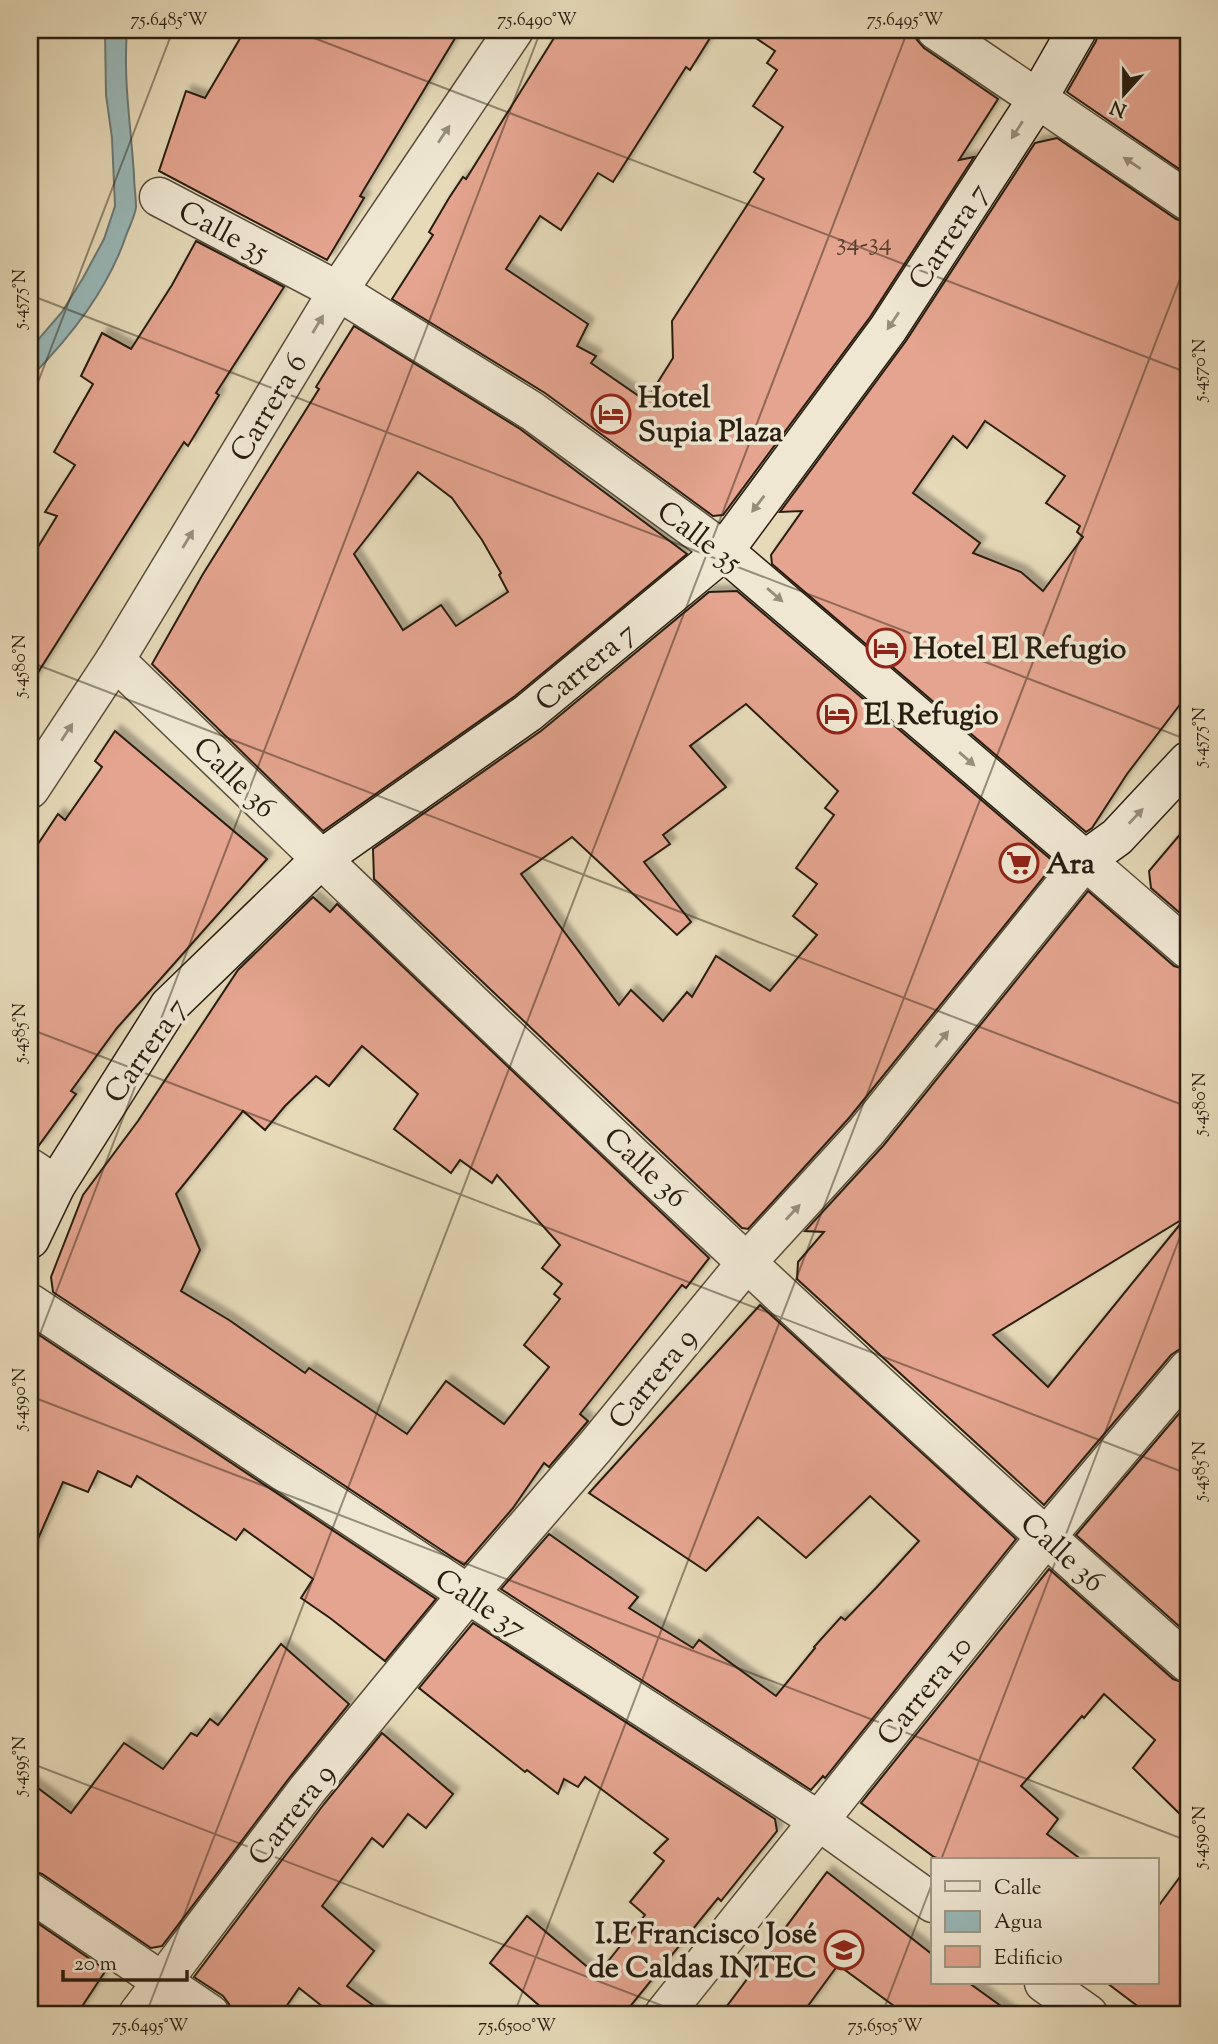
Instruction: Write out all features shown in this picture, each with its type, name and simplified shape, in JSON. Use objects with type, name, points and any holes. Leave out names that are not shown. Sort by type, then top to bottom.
[{"type":"street","name":"Carrera 6","points":[[30,789],[115,660],[338,290],[514,30]]},
{"type":"street","points":[[936,30],[1188,201]]},
{"type":"street","name":"Carrera 7","points":[[30,1239],[43,1177],[169,1006],[321,859],[528,713],[724,551],[888,329],[1038,98],[1077,30]]},
{"type":"street","name":"Calle 35","points":[[159,197],[338,290],[532,411],[724,551],[1188,949]]},
{"type":"street","name":"Calle 36","points":[[115,660],[747,1262],[1045,1538],[1188,1663]]},
{"type":"street","name":"Carrera 9","points":[[138,2014],[307,1790],[468,1594],[595,1447],[747,1262],[866,1132],[1085,860],[1117,837],[1188,761]]},
{"type":"street","name":"Calle 37","points":[[30,1303],[468,1594],[819,1821],[931,1902]]},
{"type":"street","name":"Carrera 10","points":[[664,2014],[1045,1538],[1188,1369]]},
{"type":"street","points":[[30,1892],[210,2014]]},
{"type":"street","points":[[1045,1984],[1088,2014]]},
{"type":"water","points":[[105,30],[127,31],[127,85],[136,203],[134,217],[99,293],[74,329],[30,378],[30,349],[62,312],[83,278],[104,239],[115,206],[112,138],[106,95]]},
{"type":"building","points":[[245,30],[460,30],[360,196],[364,198],[327,260],[159,171],[186,91],[205,98]]},
{"type":"building","points":[[559,30],[715,30],[690,70],[686,67],[613,182],[598,173],[561,230],[540,216],[506,269],[588,324],[577,346],[596,356],[591,363],[646,401],[673,358],[672,321],[764,179],[754,172],[783,127],[753,106],[777,70],[767,63],[775,51],[744,30],[910,30],[924,48],[998,99],[959,160],[974,157],[870,317],[723,515],[713,516],[545,393],[392,299],[433,235],[429,232],[449,198],[463,177],[466,179]]},
{"type":"building","points":[[1099,30],[1188,30],[1188,175],[1067,92],[1096,41]]},
{"type":"building","points":[[1057,138],[1176,219],[1188,223],[1188,694],[1127,774],[1092,828],[1086,832],[772,564],[771,555],[802,511],[780,512],[906,341],[1035,143]],"holes":[[[985,421],[1065,476],[1046,503],[1080,526],[1077,532],[1083,537],[1043,591],[1021,572],[973,553],[980,543],[913,493],[953,436],[967,448]]]},
{"type":"building","points":[[196,241],[284,287],[216,393],[219,395],[188,446],[184,442],[30,685],[30,560],[57,516],[45,512],[75,465],[54,452],[93,384],[81,376],[102,333],[131,349],[172,285]]},
{"type":"building","points":[[354,326],[520,429],[687,554],[515,696],[323,831],[152,664],[203,574],[319,389],[316,387]],"holes":[[[418,472],[452,498],[482,540],[501,573],[499,575],[508,592],[456,626],[441,605],[403,630],[354,554]]]},
{"type":"building","points":[[737,591],[1055,863],[849,1118],[748,1229],[742,1228],[374,879],[373,849],[541,731],[709,592]],"holes":[[[746,704],[838,791],[825,808],[834,815],[796,868],[817,884],[793,916],[817,935],[770,991],[716,956],[692,997],[687,992],[663,1021],[631,990],[619,1005],[521,874],[572,837],[677,935],[691,922],[644,862],[670,844],[663,835],[726,787],[690,746]]]},
{"type":"building","points":[[115,731],[267,859],[117,1028],[71,1091],[76,1094],[37,1148],[30,1146],[30,856],[58,814],[65,820],[102,767],[95,761]]},
{"type":"building","points":[[1188,825],[1188,920],[1151,888],[1149,871]]},
{"type":"building","points":[[1088,891],[1174,966],[1188,970],[1188,1348],[1180,1349],[1171,1355],[1044,1505],[797,1279],[798,1262],[824,1232],[805,1231],[883,1146]],"holes":[[[1186,1217],[1048,1387],[993,1335]]]},
{"type":"building","points":[[313,897],[330,912],[337,904],[709,1258],[686,1288],[682,1285],[580,1414],[588,1421],[549,1467],[544,1463],[513,1508],[464,1565],[53,1292],[51,1277],[83,1195],[138,1121],[238,970]],"holes":[[[362,1046],[418,1094],[394,1129],[451,1173],[460,1160],[492,1183],[497,1175],[560,1245],[542,1268],[562,1284],[554,1294],[560,1299],[524,1345],[549,1367],[504,1424],[446,1381],[407,1434],[309,1368],[305,1373],[229,1320],[181,1291],[200,1250],[176,1194],[243,1111],[265,1130],[316,1076],[329,1086]]]},
{"type":"building","points":[[760,1305],[1016,1539],[825,1778],[823,1776],[811,1790],[501,1589],[549,1534],[638,1597],[629,1608],[693,1648],[699,1640],[776,1696],[841,1617],[845,1620],[919,1541],[870,1496],[806,1558],[758,1517],[706,1571],[589,1493]]},
{"type":"building","points":[[30,1329],[436,1599],[385,1661],[301,1598],[313,1579],[244,1529],[236,1540],[137,1476],[131,1487],[98,1471],[88,1492],[63,1482],[30,1557]]},
{"type":"building","points":[[1188,1403],[1188,1634],[1076,1535]]},
{"type":"building","points":[[1049,1569],[1173,1679],[1188,1684],[1188,1822],[1133,1768],[1155,1740],[1104,1694],[1021,1786],[1058,1819],[1047,1834],[1079,1858],[937,1858],[861,1803]]},
{"type":"building","points":[[473,1623],[775,1819],[777,1831],[721,1901],[718,1898],[624,2014],[549,2014],[490,1963],[527,1916],[597,1975],[645,1915],[630,1902],[664,1861],[654,1853],[668,1839],[585,1777],[578,1787],[564,1779],[558,1794],[527,1770],[525,1772],[419,1688]]},
{"type":"building","points":[[281,1644],[349,1704],[162,1946],[151,1948],[42,1874],[30,1870],[30,1782],[71,1813],[124,1743],[163,1769],[191,1733],[197,1736],[210,1719],[218,1725]]},
{"type":"building","points":[[382,1733],[453,1794],[426,1828],[408,1814],[383,1847],[372,1838],[322,1906],[374,1951],[347,1986],[385,2014],[332,2014],[299,1988],[281,2014],[232,2014],[223,1996],[194,1977],[324,1804]]},
{"type":"building","points":[[1188,1866],[1188,2014],[1148,2014],[1108,1984],[1158,1984],[1158,1907]]},
{"type":"building","name":"I.E Francisco José de Caldas INTEC","points":[[827,1872],[931,1953],[931,1984],[970,1984],[1012,2014],[905,2014],[838,1965],[802,2014],[721,2014]]},
{"type":"building","points":[[30,1918],[106,1970],[77,2014],[30,2014]]},
{"type":"place","name":"Hotel Supia Plaza","points":[[611,414]]},
{"type":"place","name":"Hotel El Refugio","points":[[886,648]]},
{"type":"place","name":"El Refugio","points":[[837,714]]},
{"type":"place","name":"Ara","points":[[1019,863]]},
{"type":"place","name":"I.E Francisco José de Caldas INTEC","points":[[844,1950]]}]
